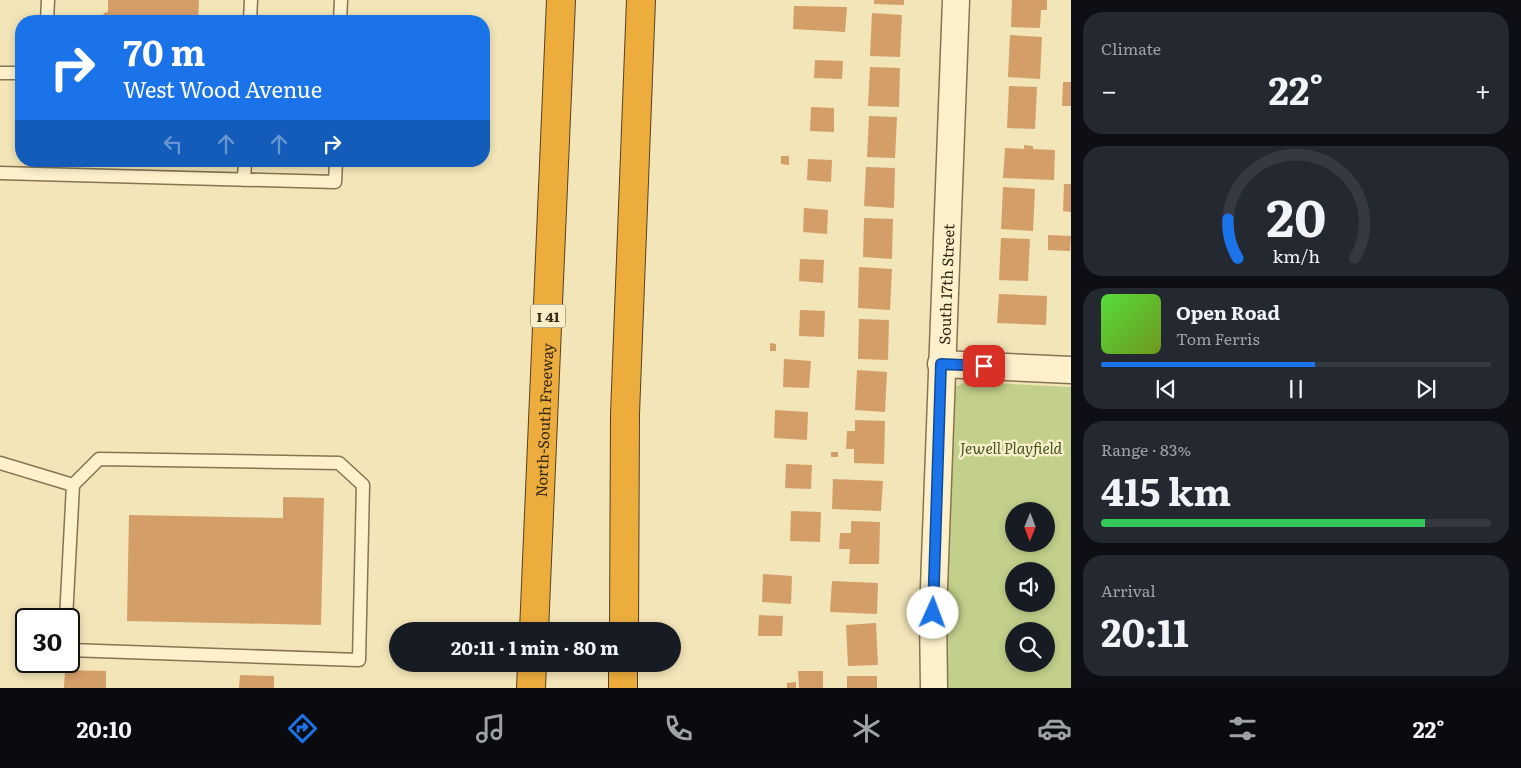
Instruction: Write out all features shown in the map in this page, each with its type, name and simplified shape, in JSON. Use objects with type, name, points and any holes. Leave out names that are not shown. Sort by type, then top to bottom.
[{"type":"highway","name":"North-South Freeway","points":[[534,622],[561,0]]},
{"type":"highway","points":[[624,622],[625,414],[642,0]]},
{"type":"highway","points":[[531,688],[532,672]]},
{"type":"highway","points":[[623,672],[623,688]]},
{"type":"street","name":"South 17th Street","points":[[934,688],[933,613],[956,0]]},
{"type":"street","points":[[941,364],[1071,370]]},
{"type":"lane","points":[[48,0],[48,15]]},
{"type":"lane","points":[[250,15],[251,0]]},
{"type":"lane","points":[[340,15],[341,0]]},
{"type":"lane","points":[[0,72],[15,73]]},
{"type":"lane","points":[[244,180],[245,167]]},
{"type":"lane","points":[[0,173],[335,182],[336,167]]},
{"type":"lane","points":[[67,608],[73,485],[99,459],[339,463],[363,485],[359,660],[80,650]]},
{"type":"lane","points":[[0,463],[73,485]]},
{"type":"green space","name":"Jewell Playfield","points":[[971,382],[1071,387],[1071,688],[947,688],[946,610],[952,395],[955,387]]},
{"type":"building","points":[[108,0],[199,0],[198,15],[103,15],[108,12]]},
{"type":"building","points":[[874,0],[904,0],[904,5],[874,4]]},
{"type":"building","points":[[1012,0],[1047,0],[1047,10],[1041,10],[1040,28],[1011,27]]},
{"type":"building","points":[[794,6],[847,7],[845,32],[793,29]]},
{"type":"building","points":[[872,13],[902,15],[900,57],[870,56]]},
{"type":"building","points":[[1010,35],[1042,37],[1040,79],[1008,77]]},
{"type":"building","points":[[815,60],[843,61],[842,79],[814,78]]},
{"type":"building","points":[[870,67],[900,68],[899,107],[868,106]]},
{"type":"building","points":[[1063,82],[1071,82],[1071,106],[1062,106]]},
{"type":"building","points":[[1009,86],[1037,87],[1035,129],[1007,128]]},
{"type":"building","points":[[811,107],[834,108],[834,132],[810,131]]},
{"type":"building","points":[[869,116],[897,117],[895,158],[867,157]]},
{"type":"building","points":[[1024,145],[1033,146],[1033,149],[1055,150],[1054,180],[1003,178],[1005,148],[1024,149]]},
{"type":"building","points":[[781,156],[789,156],[789,165],[781,164]]},
{"type":"building","points":[[808,159],[832,160],[831,182],[807,180]]},
{"type":"building","points":[[866,167],[895,168],[894,208],[864,206]]},
{"type":"building","points":[[1064,184],[1071,184],[1071,212],[1063,211]]},
{"type":"building","points":[[1003,187],[1035,189],[1033,231],[1001,229]]},
{"type":"building","points":[[804,208],[828,210],[827,234],[803,232]]},
{"type":"building","points":[[864,218],[893,219],[892,259],[863,257]]},
{"type":"building","points":[[1048,235],[1071,236],[1070,251],[1048,250]]},
{"type":"building","points":[[1001,238],[1030,239],[1028,281],[999,280]]},
{"type":"building","points":[[800,259],[824,260],[823,283],[799,281]]},
{"type":"building","points":[[859,267],[892,269],[890,310],[858,308]]},
{"type":"building","points":[[999,294],[1047,296],[1046,325],[997,323]]},
{"type":"building","points":[[800,310],[825,311],[824,337],[799,336]]},
{"type":"building","points":[[859,319],[889,320],[888,360],[858,359]]},
{"type":"building","points":[[770,343],[776,344],[776,351],[770,351]]},
{"type":"building","points":[[784,359],[811,361],[809,388],[783,387]]},
{"type":"building","points":[[857,370],[887,372],[885,412],[855,410]]},
{"type":"building","points":[[775,410],[808,412],[807,440],[774,438]]},
{"type":"building","points":[[855,420],[885,421],[884,464],[854,463],[854,449],[846,449],[847,431],[855,431]]},
{"type":"building","points":[[831,452],[838,452],[838,457],[831,457]]},
{"type":"building","points":[[786,464],[812,465],[811,489],[785,488]]},
{"type":"building","points":[[833,479],[883,481],[881,511],[832,509]]},
{"type":"building","points":[[283,497],[324,498],[321,625],[127,621],[129,515],[283,518]]},
{"type":"building","points":[[791,511],[821,512],[820,542],[790,541]]},
{"type":"building","points":[[851,521],[880,522],[879,564],[849,564],[850,549],[839,549],[840,533],[851,533]]},
{"type":"building","points":[[763,574],[792,576],[791,604],[762,602]]},
{"type":"building","points":[[832,581],[878,583],[877,614],[830,612]]},
{"type":"building","points":[[759,615],[783,616],[782,636],[758,636]]},
{"type":"building","points":[[876,623],[878,665],[848,666],[846,625]]},
{"type":"building","points":[[80,670],[106,671],[106,688],[64,688],[65,673],[80,673]]},
{"type":"building","points":[[798,671],[823,671],[823,688],[799,688]]},
{"type":"building","points":[[240,675],[274,676],[274,688],[239,688]]},
{"type":"building","points":[[847,676],[877,676],[877,688],[847,688]]},
{"type":"building","points":[[796,682],[796,688],[787,688],[787,683]]},
{"type":"route","points":[[933,613],[941,364],[984,366]]}]
